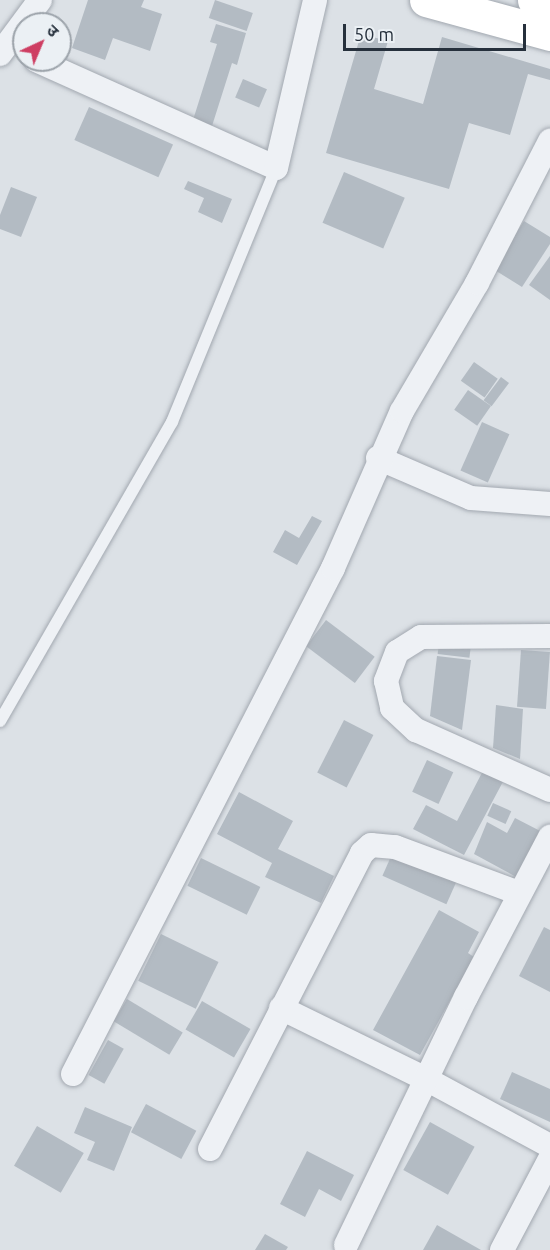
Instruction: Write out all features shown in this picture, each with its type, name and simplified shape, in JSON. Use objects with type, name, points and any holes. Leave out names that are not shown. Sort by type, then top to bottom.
[{"type":"main road","points":[[426,0],[550,34]]},
{"type":"main road","points":[[534,0],[550,4]]},
{"type":"street","points":[[10,52],[40,0]]},
{"type":"street","points":[[63,72],[276,168],[315,0]]},
{"type":"street","points":[[73,1074],[333,568],[357,518],[378,458],[525,197],[550,141]]},
{"type":"street","points":[[378,458],[471,498],[550,504]]},
{"type":"street","points":[[550,636],[421,637],[397,652],[386,681],[392,708],[416,730],[550,790]]},
{"type":"street","points":[[346,1245],[519,893],[550,837]]},
{"type":"street","points":[[210,1149],[362,854],[371,845],[395,846],[519,893]]},
{"type":"street","points":[[281,1008],[426,1079],[550,1146]]},
{"type":"street","points":[[502,1250],[550,1159]]},
{"type":"lane","points":[[0,721],[172,422],[276,168]]},
{"type":"building","points":[[88,0],[144,0],[141,7],[162,14],[150,51],[113,38],[105,60],[72,48]]},
{"type":"building","points":[[215,0],[253,13],[247,31],[209,18]]},
{"type":"building","points":[[216,24],[246,33],[237,65],[232,63],[212,126],[193,120],[217,44],[210,42]]},
{"type":"building","points":[[361,34],[388,41],[374,89],[423,104],[442,37],[550,69],[550,80],[528,74],[510,135],[469,123],[449,189],[326,153]]},
{"type":"building","points":[[243,79],[267,89],[259,108],[235,97]]},
{"type":"building","points":[[89,107],[173,144],[158,177],[74,140]]},
{"type":"building","points":[[344,172],[405,198],[383,248],[323,223]]},
{"type":"building","points":[[188,181],[232,199],[222,223],[198,212],[204,198],[184,189]]},
{"type":"building","points":[[11,187],[37,197],[21,237],[0,229],[0,215]]},
{"type":"building","points":[[524,221],[550,237],[550,244],[522,287],[493,269]]},
{"type":"building","points":[[550,256],[550,300],[529,285]]},
{"type":"building","points":[[474,362],[498,379],[485,397],[461,381]]},
{"type":"building","points":[[501,377],[509,383],[492,406],[484,400]]},
{"type":"building","points":[[468,390],[491,406],[477,426],[454,410]]},
{"type":"building","points":[[482,422],[509,434],[488,483],[460,470]]},
{"type":"building","points":[[312,516],[322,521],[297,565],[273,552],[285,530],[299,538]]},
{"type":"building","points":[[326,620],[375,657],[355,683],[306,646]]},
{"type":"building","points":[[439,643],[471,647],[469,658],[438,654]]},
{"type":"building","points":[[521,650],[550,652],[546,709],[517,707]]},
{"type":"building","points":[[437,656],[471,660],[462,730],[430,716]]},
{"type":"building","points":[[496,705],[523,709],[520,759],[493,748]]},
{"type":"building","points":[[344,720],[373,735],[347,788],[317,773]]},
{"type":"building","points":[[427,760],[453,772],[438,804],[412,792]]},
{"type":"building","points":[[486,765],[506,776],[464,855],[413,829],[426,805],[457,821]]},
{"type":"building","points":[[239,792],[293,821],[278,849],[334,876],[321,903],[265,877],[272,863],[217,834]]},
{"type":"building","points":[[493,803],[511,811],[506,824],[487,816]]},
{"type":"building","points":[[515,818],[546,834],[522,880],[474,854],[487,822],[507,833]]},
{"type":"building","points":[[393,852],[457,880],[446,904],[382,876]]},
{"type":"building","points":[[201,858],[260,887],[247,915],[187,886]]},
{"type":"building","points":[[439,910],[479,932],[468,953],[474,957],[420,1055],[373,1030]]},
{"type":"building","points":[[544,927],[550,930],[550,992],[519,976]]},
{"type":"building","points":[[161,934],[219,962],[196,1009],[138,981]]},
{"type":"building","points":[[127,999],[183,1032],[169,1055],[114,1021]]},
{"type":"building","points":[[202,1001],[250,1029],[234,1058],[186,1030]]},
{"type":"building","points":[[108,1040],[124,1049],[104,1084],[89,1075]]},
{"type":"building","points":[[512,1072],[550,1089],[550,1122],[500,1099]]},
{"type":"building","points":[[146,1104],[196,1131],[181,1159],[131,1132]]},
{"type":"building","points":[[85,1107],[132,1127],[114,1171],[87,1160],[95,1142],[74,1133]]},
{"type":"building","points":[[430,1122],[475,1147],[448,1195],[403,1170]]},
{"type":"building","points":[[37,1126],[84,1153],[61,1193],[14,1166]]},
{"type":"building","points":[[307,1151],[354,1175],[341,1201],[319,1189],[305,1217],[280,1204]]},
{"type":"building","points":[[437,1225],[481,1250],[423,1250]]},
{"type":"building","points":[[265,1234],[288,1247],[286,1250],[255,1250]]}]
